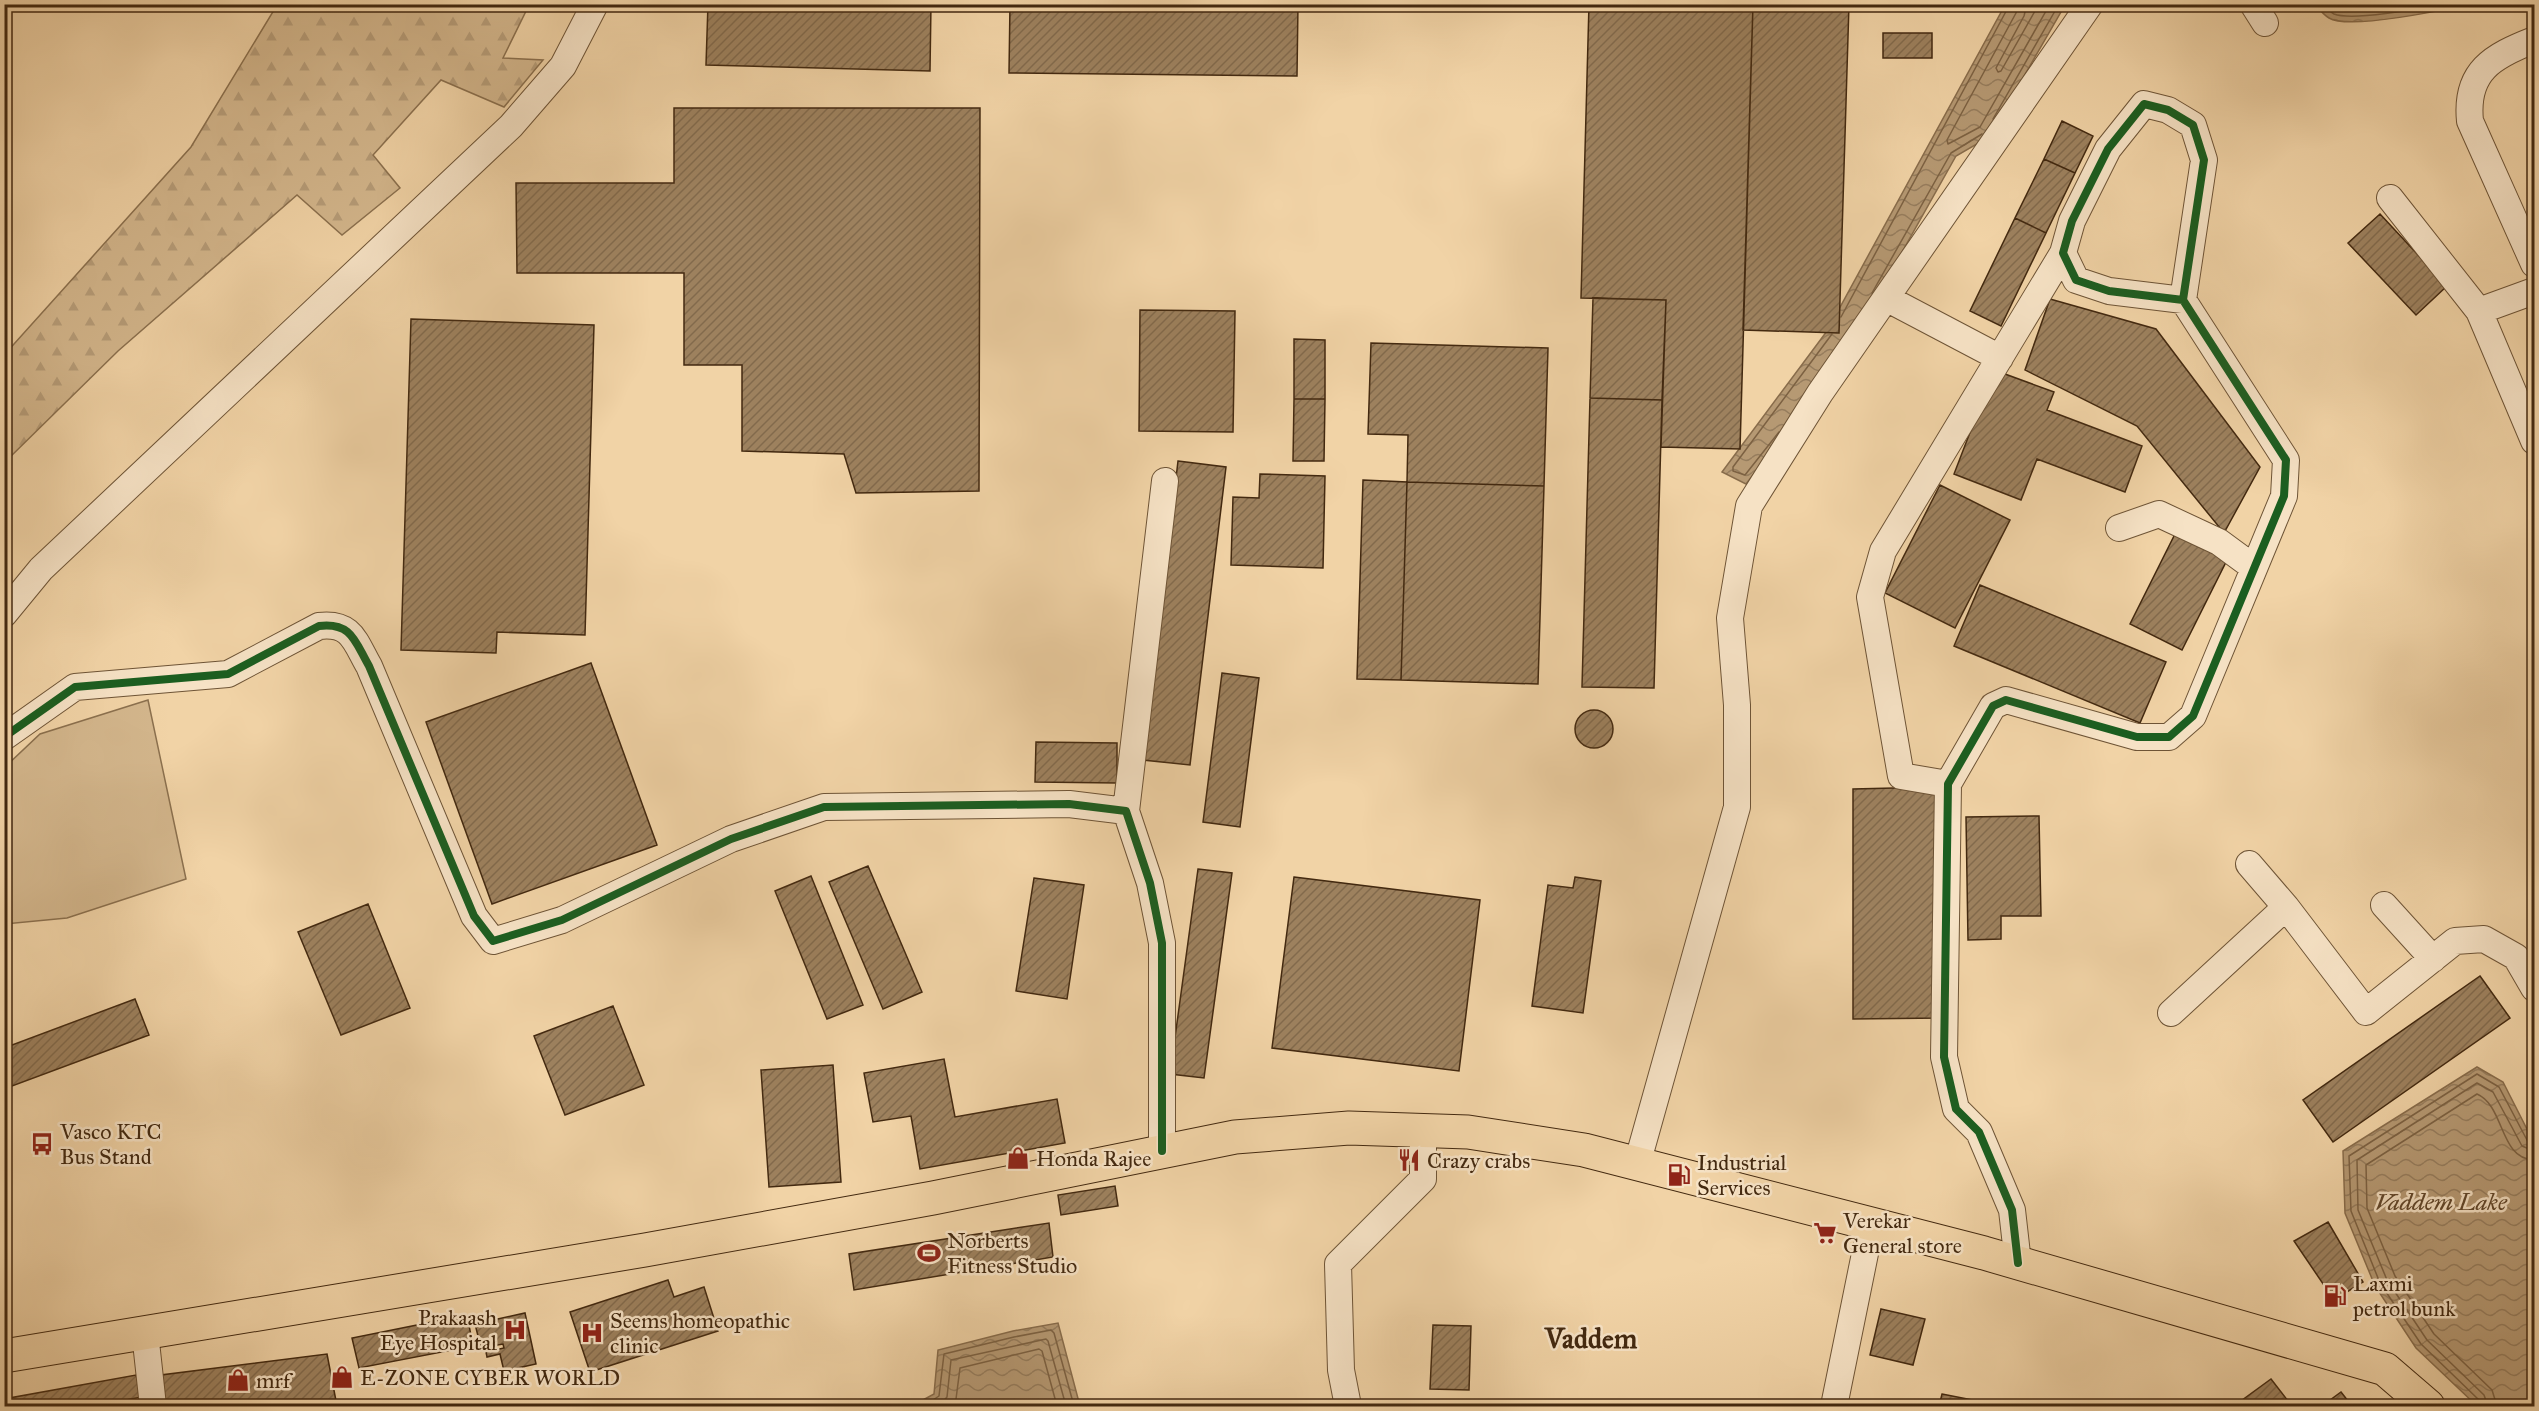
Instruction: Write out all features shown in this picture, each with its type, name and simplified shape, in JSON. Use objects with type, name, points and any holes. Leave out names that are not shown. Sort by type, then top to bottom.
[{"type":"main road","points":[[4,1356],[645,1250],[933,1198],[1235,1137],[1349,1128],[1468,1132],[1584,1150],[1871,1224],[2018,1263],[2385,1369],[2428,1407]]},
{"type":"street","points":[[4,614],[41,569],[511,126],[563,66],[594,4]]},
{"type":"street","points":[[1637,1164],[1737,807],[1737,705],[1730,618],[1749,506],[1820,393],[2090,4]]},
{"type":"street","points":[[2535,40],[2498,56],[2475,79],[2468,101],[2470,121],[2535,264]]},
{"type":"street","points":[[1948,784],[1901,776],[1870,597],[1883,550],[2063,253],[2072,221],[2108,149],[2144,104],[2168,110],[2193,125],[2204,160],[2183,300],[2286,460],[2284,496],[2193,716],[2169,737],[2136,737],[2006,700],[1993,706],[1948,784],[1944,1057],[1956,1109],[1979,1132],[2012,1210],[2018,1263]]},
{"type":"street","points":[[2390,198],[2479,310],[2535,441]]},
{"type":"street","points":[[2063,253],[2076,280],[2109,291],[2183,300]]},
{"type":"street","points":[[2479,310],[2535,291]]},
{"type":"street","points":[[1886,298],[2000,358]]},
{"type":"street","points":[[1162,1151],[1162,943],[1150,883],[1126,811],[1165,481]]},
{"type":"street","points":[[2119,528],[2158,514],[2219,542],[2253,567]]},
{"type":"street","points":[[4,737],[75,687],[228,674],[319,626],[334,624],[348,630],[369,666],[474,916],[493,941],[562,920],[731,839],[824,807],[1069,804],[1126,811]]},
{"type":"street","points":[[2249,864],[2286,907],[2366,1012],[2455,941],[2484,939],[2516,957],[2535,988]]},
{"type":"street","points":[[2384,905],[2433,958]]},
{"type":"street","points":[[2172,1013],[2286,907]]},
{"type":"street","points":[[1348,1407],[1341,1370],[1338,1264],[1423,1179],[1423,1130]]},
{"type":"street","points":[[1834,1407],[1871,1224]]},
{"type":"street","points":[[145,1333],[153,1407]]},
{"type":"green space","points":[[277,5],[529,5],[503,58],[543,60],[504,107],[441,80],[373,155],[400,188],[342,235],[297,195],[118,351],[5,462],[5,354],[191,147]]},
{"type":"green space","points":[[148,700],[186,879],[67,918],[5,924],[5,767],[40,734]]},
{"type":"water","points":[[2005,5],[2065,5],[1989,137],[1956,156],[1838,366],[1746,484],[1722,472],[1827,331]]},
{"type":"water","points":[[2316,5],[2467,5],[2396,18],[2356,22],[2329,18]]},
{"type":"water","name":"Vaddem Lake","points":[[2477,1067],[2503,1082],[2534,1143],[2534,1406],[2477,1406],[2416,1348],[2375,1286],[2345,1213],[2343,1151]]},
{"type":"water","points":[[1058,1323],[1080,1406],[912,1406],[934,1394],[938,1350],[1013,1331]]},
{"type":"building","points":[[708,4],[931,4],[930,71],[706,65]]},
{"type":"building","points":[[1010,4],[1298,4],[1297,76],[1009,73]]},
{"type":"building","points":[[1589,4],[1753,4],[1740,449],[1661,447],[1666,300],[1581,298]]},
{"type":"building","points":[[1753,4],[1849,4],[1839,333],[1743,330]]},
{"type":"building","points":[[1883,33],[1932,33],[1932,58],[1883,58]]},
{"type":"building","points":[[674,108],[980,108],[979,491],[856,493],[844,454],[742,451],[742,365],[684,365],[684,273],[517,273],[516,183],[674,183]]},
{"type":"building","points":[[2062,121],[2093,136],[2075,173],[2044,159]]},
{"type":"building","points":[[2044,159],[2075,173],[2046,233],[2015,218]]},
{"type":"building","points":[[2380,214],[2447,286],[2416,315],[2348,243]]},
{"type":"building","points":[[2015,218],[2046,233],[2001,326],[1970,311]]},
{"type":"building","points":[[1593,298],[1666,300],[1662,400],[1590,398]]},
{"type":"building","points":[[2050,299],[2156,329],[2260,467],[2224,533],[2137,426],[2025,370]]},
{"type":"building","points":[[1140,310],[1235,311],[1233,432],[1139,431]]},
{"type":"building","points":[[411,319],[594,325],[585,635],[497,632],[496,653],[401,650]]},
{"type":"building","points":[[1294,339],[1325,340],[1325,399],[1294,399]]},
{"type":"building","points":[[1371,343],[1548,348],[1544,486],[1407,482],[1408,435],[1368,434]]},
{"type":"building","points":[[1994,370],[2054,392],[2047,410],[2142,446],[2125,492],[2037,459],[2021,500],[1954,474]]},
{"type":"building","points":[[1590,398],[1662,400],[1654,688],[1582,687]]},
{"type":"building","points":[[1294,399],[1325,399],[1324,461],[1293,461]]},
{"type":"building","points":[[1178,461],[1226,467],[1190,765],[1143,760]]},
{"type":"building","points":[[1260,474],[1325,476],[1323,568],[1231,565],[1233,497],[1259,498]]},
{"type":"building","points":[[1363,480],[1407,482],[1401,680],[1357,679]]},
{"type":"building","points":[[1407,482],[1544,486],[1538,684],[1401,680]]},
{"type":"building","points":[[1940,485],[2010,520],[1955,628],[1885,593]]},
{"type":"building","points":[[2175,534],[2227,560],[2182,650],[2130,624]]},
{"type":"building","points":[[1980,585],[2166,662],[2140,723],[1954,646]]},
{"type":"building","points":[[591,663],[657,845],[492,904],[426,722]]},
{"type":"building","points":[[1222,673],[1259,678],[1240,827],[1203,822]]},
{"type":"building","points":[[1594,710],[1608,715],[1613,729],[1608,743],[1594,748],[1580,743],[1575,729],[1580,715]]},
{"type":"building","points":[[1036,742],[1117,743],[1117,783],[1035,782]]},
{"type":"building","points":[[1936,787],[1941,1018],[1853,1019],[1853,789]]},
{"type":"building","points":[[2039,816],[2041,916],[2001,916],[2001,939],[1968,940],[1966,817]]},
{"type":"building","points":[[868,866],[922,992],[883,1009],[829,882]]},
{"type":"building","points":[[1198,869],[1232,873],[1204,1078],[1170,1074]]},
{"type":"building","points":[[811,876],[863,1005],[827,1019],[775,891]]},
{"type":"building","points":[[1294,877],[1480,900],[1459,1071],[1272,1048]]},
{"type":"building","points":[[1575,877],[1601,881],[1583,1013],[1532,1006],[1548,885],[1573,888]]},
{"type":"building","points":[[1034,878],[1084,885],[1067,999],[1016,991]]},
{"type":"building","points":[[368,904],[410,1008],[341,1035],[298,932]]},
{"type":"building","points":[[2480,976],[2510,1018],[2333,1142],[2303,1100]]},
{"type":"building","points":[[135,999],[149,1035],[4,1089],[4,1048]]},
{"type":"building","points":[[613,1006],[644,1085],[565,1115],[534,1036]]},
{"type":"building","points":[[944,1059],[955,1117],[1057,1099],[1065,1143],[920,1169],[911,1116],[873,1122],[864,1073]]},
{"type":"building","points":[[833,1065],[841,1182],[769,1187],[761,1070]]},
{"type":"building","points":[[1115,1186],[1118,1206],[1061,1215],[1058,1195]]},
{"type":"building","points":[[2328,1222],[2363,1282],[2334,1300],[2294,1241]]},
{"type":"building","points":[[1049,1223],[1053,1257],[854,1290],[849,1254]]},
{"type":"building","points":[[668,1280],[674,1297],[704,1287],[718,1331],[590,1372],[570,1312]]},
{"type":"building","points":[[1881,1309],[1925,1319],[1913,1365],[1870,1355]]},
{"type":"building","points":[[525,1313],[536,1364],[504,1371],[500,1354],[487,1357],[486,1352],[504,1348],[503,1344],[481,1348],[475,1324]]},
{"type":"building","points":[[467,1315],[473,1346],[359,1368],[352,1338]]},
{"type":"building","points":[[1433,1325],[1471,1326],[1469,1390],[1430,1389]]},
{"type":"building","points":[[327,1354],[337,1406],[165,1406],[161,1375]]},
{"type":"building","points":[[136,1375],[142,1397],[93,1406],[4,1406],[4,1399]]},
{"type":"building","points":[[2271,1379],[2292,1406],[2234,1406]]},
{"type":"building","points":[[2341,1392],[2352,1406],[2322,1406]]},
{"type":"building","points":[[1942,1394],[1983,1402],[1982,1406],[1939,1406]]},
{"type":"cycle path","points":[[2018,1263],[2012,1210],[1979,1132],[1956,1109],[1944,1057],[1948,784],[1993,706],[2006,700],[2137,737],[2169,737],[2193,716],[2284,496],[2286,460],[2183,300],[2204,160],[2193,125],[2168,110],[2144,104],[2108,149],[2072,221],[2063,253],[2076,280],[2109,291],[2183,300]]},
{"type":"cycle path","points":[[4,737],[75,687],[228,674],[319,626],[339,627],[356,642],[369,666],[474,916],[493,941],[562,920],[731,839],[824,807],[1069,804],[1126,811],[1150,883],[1162,943],[1162,1151]]},
{"type":"place","name":"Vasco KTC Bus Stand","points":[[42,1144]]},
{"type":"place","name":"Honda Rajee","points":[[1018,1158]]},
{"type":"place","name":"Crazy crabs","points":[[1409,1160]]},
{"type":"place","name":"Industrial Services","points":[[1679,1175]]},
{"type":"place","name":"Verekar General store","points":[[1825,1233]]},
{"type":"place","name":"Norberts Fitness Studio","points":[[929,1253]]},
{"type":"place","name":"Laxmi petrol bunk","points":[[2335,1296]]},
{"type":"place","name":"Prakaash Eye Hospital","points":[[515,1330]]},
{"type":"place","name":"Seems homeopathic clinic","points":[[592,1333]]},
{"type":"place","name":"E-ZONE CYBER WORLD","points":[[342,1377]]},
{"type":"place","name":"mrf","points":[[238,1380]]},
{"type":"district","name":"Vaddem","points":[[1591,1338]]}]
